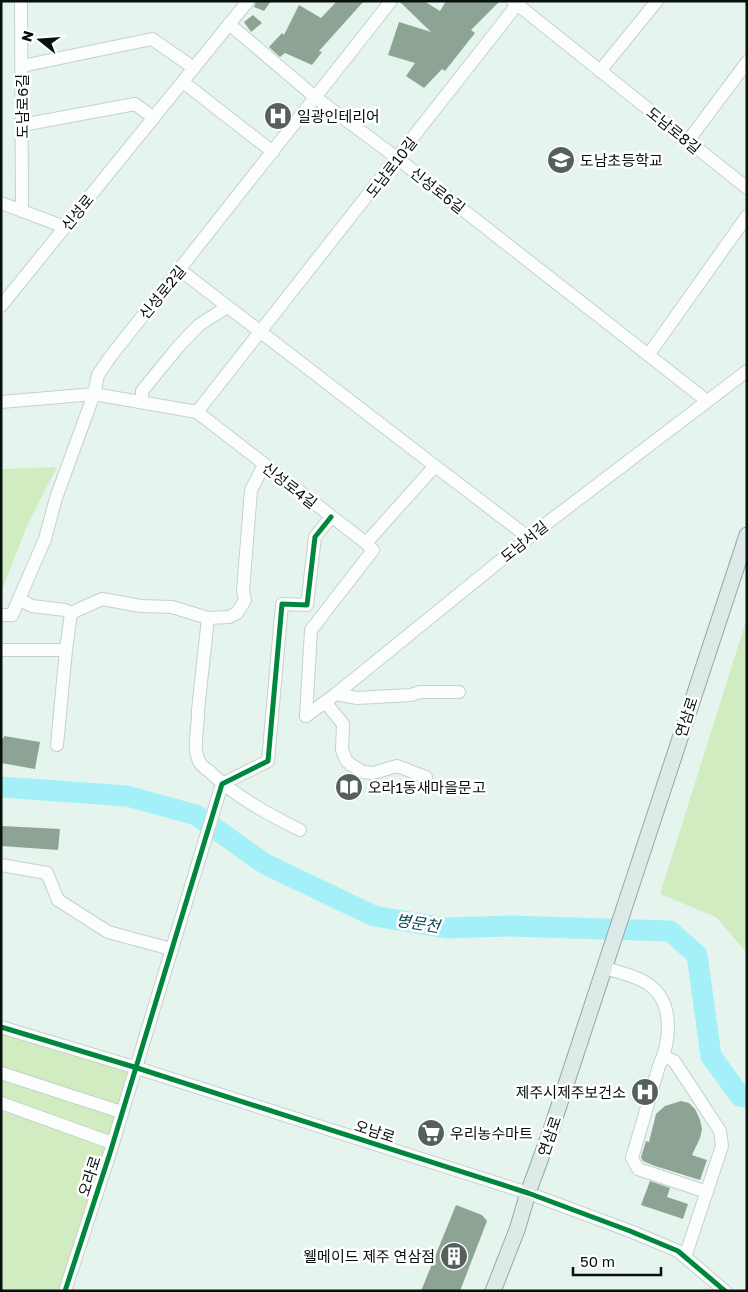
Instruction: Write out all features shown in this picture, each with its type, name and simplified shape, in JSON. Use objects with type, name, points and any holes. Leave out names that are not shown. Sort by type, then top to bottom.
[{"type":"main road","name":"연삼로","points":[[493,1291],[517,1230],[528,1193],[550,1133],[747,535]]},
{"type":"street","name":"도남로6길","points":[[21,1],[22,211]]},
{"type":"street","name":"신성로","points":[[1,306],[248,1]]},
{"type":"street","name":"신성로2길","points":[[1,615],[12,615],[45,538],[56,498],[94,394],[98,375],[391,1]]},
{"type":"street","points":[[600,71],[657,1]]},
{"type":"street","name":"도남로8길","points":[[517,3],[747,188]]},
{"type":"street","name":"도남로10길","points":[[197,412],[517,3]]},
{"type":"street","name":"신성로6길","points":[[229,24],[315,97],[397,158],[707,401]]},
{"type":"street","points":[[22,66],[152,38],[194,68]]},
{"type":"street","points":[[688,141],[747,62]]},
{"type":"street","points":[[183,82],[273,152]]},
{"type":"street","points":[[22,125],[135,104],[154,118]]},
{"type":"street","points":[[1,204],[66,227]]},
{"type":"street","points":[[649,354],[747,216]]},
{"type":"street","points":[[180,270],[528,537]]},
{"type":"street","points":[[142,402],[142,391],[178,347],[199,325],[227,307]]},
{"type":"street","name":"도남서길","points":[[366,543],[374,550],[311,630],[306,716],[336,694],[528,537],[747,372]]},
{"type":"street","name":"신성로4길","points":[[1,402],[94,394],[197,412],[366,543]]},
{"type":"street","points":[[71,613],[102,599],[141,606],[172,607],[208,618],[229,617],[237,613],[245,600],[243,591],[251,490],[264,465]]},
{"type":"street","points":[[366,543],[435,466]]},
{"type":"street","points":[[222,784],[268,761],[282,604],[307,605],[315,537],[331,517]]},
{"type":"street","points":[[19,599],[32,606],[65,610],[71,613]]},
{"type":"street","points":[[57,745],[71,613]]},
{"type":"street","points":[[208,618],[198,710],[199,724],[194,742],[200,764],[222,784],[280,820],[300,830]]},
{"type":"street","points":[[1,650],[66,650]]},
{"type":"street","points":[[336,694],[357,698],[411,695],[420,692],[459,692]]},
{"type":"street","points":[[325,702],[342,724],[342,750],[350,764],[363,772],[373,773],[396,766],[426,777]]},
{"type":"street","name":"오라로","points":[[65,1291],[222,784]]},
{"type":"street","points":[[1,865],[47,873],[58,900],[108,932],[171,949]]},
{"type":"street","points":[[604,967],[647,983],[660,994],[667,1009],[668,1033],[664,1056],[659,1066],[632,1158],[638,1169],[707,1192]]},
{"type":"street","name":"오남로","points":[[1,1027],[134,1067],[528,1193],[678,1251],[720,1289]]},
{"type":"street","points":[[664,1056],[674,1061],[720,1131],[722,1146],[685,1257]]},
{"type":"street","points":[[1,1073],[121,1112]]},
{"type":"street","points":[[1,1103],[112,1142]]},
{"type":"green space","points":[[57,467],[27,526],[1,592],[1,469]]},
{"type":"green space","points":[[747,618],[747,953],[716,917],[660,894]]},
{"type":"green space","points":[[1,1027],[134,1067],[62,1291],[1,1291]]},
{"type":"building","points":[[256,1],[271,1],[264,11],[254,7]]},
{"type":"building","points":[[337,1],[364,1],[319,51],[322,52],[312,65],[285,53],[280,57],[269,47],[282,33],[284,35],[299,5],[321,18]]},
{"type":"building","points":[[399,1],[424,1],[440,11],[446,1],[500,1],[471,30],[475,33],[445,71],[442,69],[424,88],[406,76],[415,63],[388,55],[399,22],[431,32]]},
{"type":"building","points":[[253,15],[262,23],[251,32],[244,22]]},
{"type":"building","points":[[4,736],[40,742],[35,769],[1,763],[1,738],[4,738]]},
{"type":"building","points":[[1,826],[60,829],[58,850],[1,846]]},
{"type":"building","points":[[681,1101],[689,1103],[695,1109],[700,1120],[702,1129],[700,1138],[692,1155],[707,1160],[700,1180],[655,1166],[643,1161],[641,1157],[646,1141],[649,1142],[656,1114],[665,1106]]},
{"type":"building","points":[[650,1181],[670,1188],[667,1197],[688,1204],[683,1219],[641,1205]]},
{"type":"building","name":"웰메이드 제주 연삼점","points":[[456,1205],[482,1215],[487,1221],[460,1291],[421,1291]]},
{"type":"waterway","name":"병문천","points":[[1,787],[127,796],[196,815],[265,864],[374,916],[446,928],[509,926],[670,931],[697,955],[711,1056],[740,1096],[747,1097]]},
{"type":"cycle path","points":[[65,1291],[110,1153],[222,784],[268,761],[282,604],[307,605],[315,537],[331,517]]},
{"type":"cycle path","points":[[1,1027],[134,1067],[528,1193],[678,1251],[725,1291]]},
{"type":"place","name":"일광인테리어","points":[[278,116]]},
{"type":"place","name":"도남초등학교","points":[[561,160]]},
{"type":"place","name":"오라1동새마을문고","points":[[349,787]]},
{"type":"place","name":"제주시제주보건소","points":[[645,1092]]},
{"type":"place","name":"우리농수마트","points":[[431,1133]]},
{"type":"place","name":"웰메이드 제주 연삼점","points":[[454,1256]]}]
